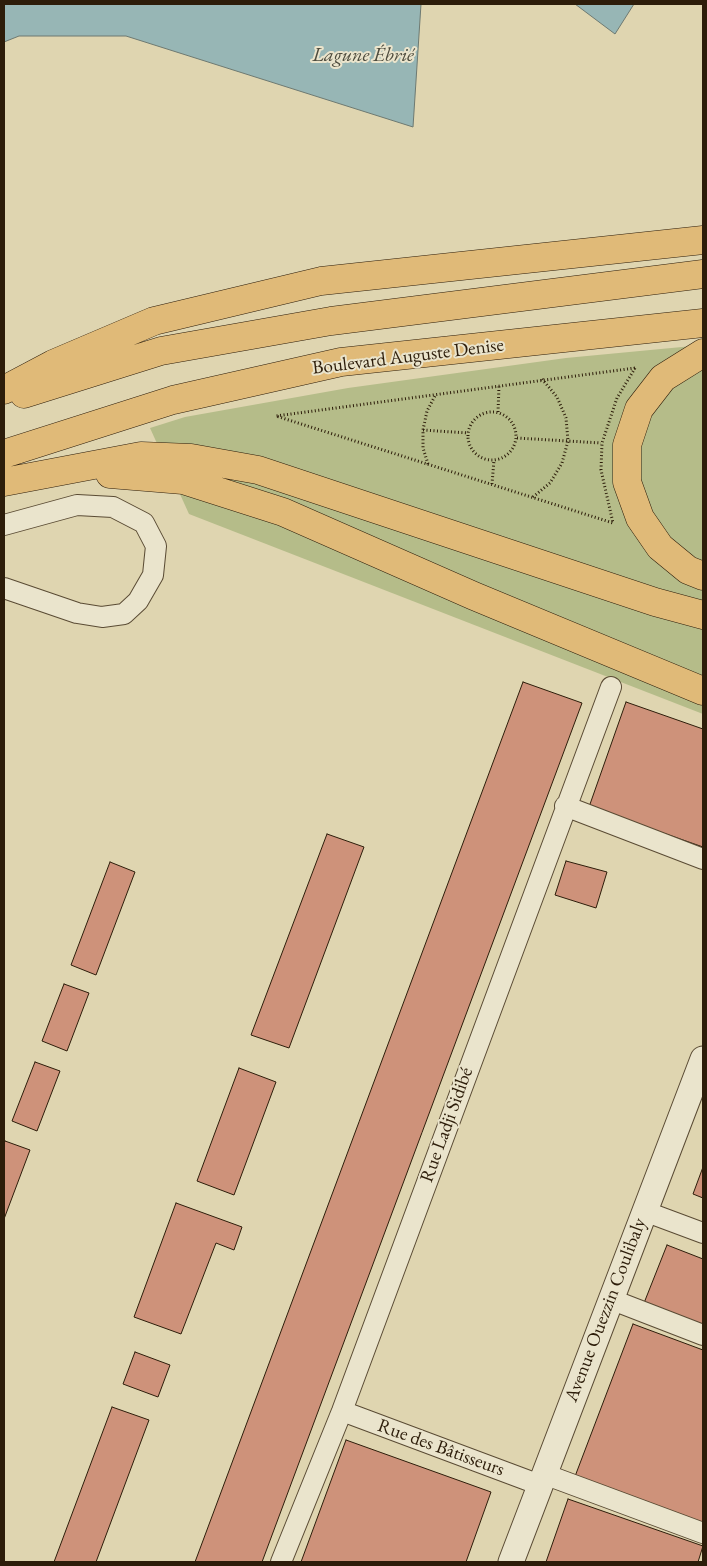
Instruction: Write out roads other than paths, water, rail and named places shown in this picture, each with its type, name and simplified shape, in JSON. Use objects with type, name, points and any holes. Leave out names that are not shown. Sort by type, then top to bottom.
[{"type":"highway","points":[[4,390],[53,364],[154,321],[321,281],[703,240]]},
{"type":"highway","points":[[4,400],[161,351],[331,321],[703,274]]},
{"type":"highway","name":"Boulevard Auguste Denise","points":[[4,454],[173,400],[341,362],[703,323]]},
{"type":"highway","points":[[703,353],[663,378],[614,444],[640,518],[660,547],[688,570],[703,576]]},
{"type":"highway","points":[[4,482],[141,456],[192,458],[258,470],[655,602],[703,615]]},
{"type":"highway","points":[[51,474],[139,475],[183,480],[283,512],[474,596],[703,691]]},
{"type":"street","points":[[4,525],[77,505],[113,507],[144,523],[156,546],[153,575],[138,601],[124,614],[102,617],[77,613],[4,588]]},
{"type":"street","name":"Rue Ladji Sidibé","points":[[281,1562],[342,1411],[565,806],[611,687]]},
{"type":"street","points":[[565,806],[703,859]]},
{"type":"street","name":"Avenue Ouezzin Coulibaly","points":[[511,1562],[703,1058]]},
{"type":"street","points":[[644,1212],[703,1233]]},
{"type":"street","points":[[610,1300],[703,1335]]},
{"type":"street","name":"Rue des Bâtisseurs","points":[[342,1411],[703,1533]]},
{"type":"water","name":"Lagune Ébrié","points":[[4,4],[421,4],[413,127],[126,36],[19,36],[4,42]]},
{"type":"water","points":[[575,4],[634,4],[615,34]]}]
